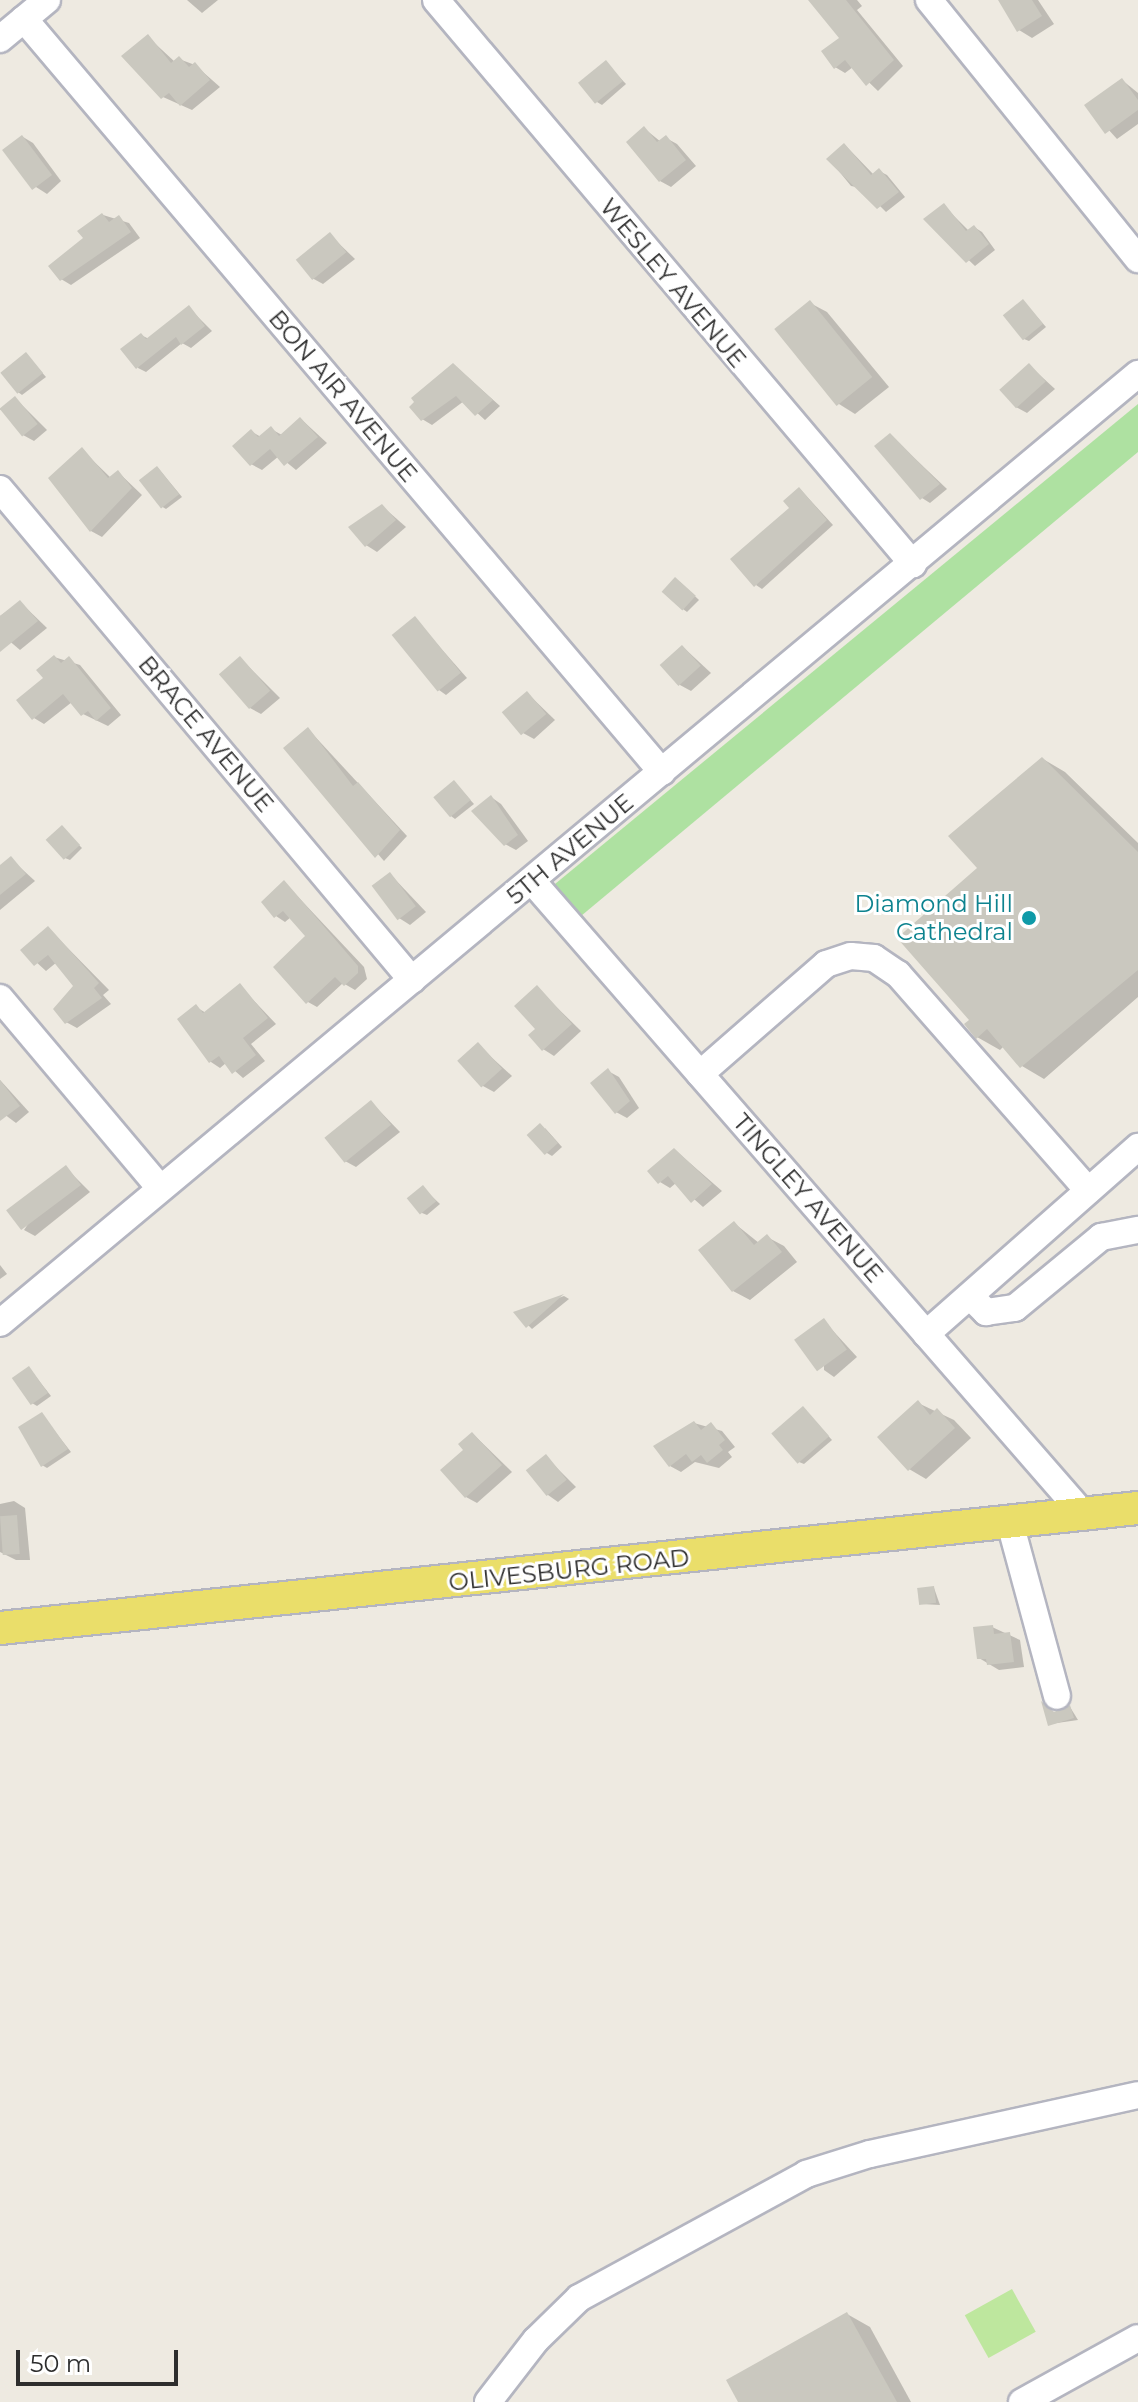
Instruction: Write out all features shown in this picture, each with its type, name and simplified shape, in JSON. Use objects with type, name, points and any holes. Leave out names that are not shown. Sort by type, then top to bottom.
[{"type":"main road","name":"OLIVESBURG ROAD","points":[[0,1628],[1138,1508]]},
{"type":"street","points":[[0,39],[47,0]]},
{"type":"street","name":"WESLEY AVENUE","points":[[436,0],[913,564]]},
{"type":"street","points":[[929,0],[1138,259]]},
{"type":"street","name":"BON AIR AVENUE","points":[[24,19],[662,772]]},
{"type":"street","name":"5TH AVENUE","points":[[0,1323],[1138,374]]},
{"type":"street","name":"BRACE AVENUE","points":[[0,489],[412,980]]},
{"type":"street","name":"TINGLEY AVENUE","points":[[532,881],[1084,1515]]},
{"type":"street","points":[[700,1074],[826,964],[851,956],[874,958],[898,974],[1088,1190]]},
{"type":"street","points":[[0,998],[160,1188]]},
{"type":"street","points":[[926,1334],[1138,1147]]},
{"type":"street","points":[[970,1296],[986,1312],[1001,1313],[1028,1299],[1101,1237],[1138,1230]]},
{"type":"street","points":[[1010,1523],[1057,1696]]},
{"type":"street","points":[[488,2402],[536,2340],[579,2298],[806,2174],[870,2154],[1138,2095]]},
{"type":"street","points":[[1022,2402],[1138,2338]]},
{"type":"green space","points":[[1138,404],[1138,452],[581,916],[556,894],[555,884]]},
{"type":"green space","points":[[1012,2289],[1036,2332],[989,2358],[965,2315]]},
{"type":"building","points":[[808,0],[846,0],[894,60],[866,86],[845,60],[834,69],[821,51],[839,38]]},
{"type":"building","points":[[998,0],[1032,0],[1042,16],[1017,32]]},
{"type":"building","points":[[148,34],[171,63],[179,56],[189,67],[195,62],[210,80],[180,106],[169,93],[161,99],[121,56]]},
{"type":"building","points":[[606,60],[623,81],[595,104],[578,83]]},
{"type":"building","points":[[1122,78],[1138,100],[1138,110],[1105,134],[1084,105]]},
{"type":"building","points":[[644,126],[657,142],[666,135],[686,160],[659,182],[626,142]]},
{"type":"building","points":[[22,135],[52,175],[32,190],[2,150]]},
{"type":"building","points":[[844,143],[871,175],[879,168],[899,192],[877,209],[826,159]]},
{"type":"building","points":[[944,203],[966,231],[974,225],[989,244],[966,263],[923,219]]},
{"type":"building","points":[[102,213],[109,222],[119,215],[131,232],[60,281],[48,266],[83,238],[77,231]]},
{"type":"building","points":[[330,232],[346,252],[312,280],[296,260]]},
{"type":"building","points":[[1023,299],[1043,324],[1023,340],[1003,315]]},
{"type":"building","points":[[810,300],[872,377],[837,406],[774,329]]},
{"type":"building","points":[[189,305],[205,326],[181,345],[176,337],[136,369],[120,349],[141,333],[146,339]]},
{"type":"building","points":[[26,352],[43,373],[17,394],[0,373]]},
{"type":"building","points":[[453,363],[493,400],[475,416],[456,396],[421,421],[409,407],[414,402],[411,398]]},
{"type":"building","points":[[1029,363],[1046,382],[1016,408],[999,390]]},
{"type":"building","points":[[15,396],[38,424],[22,437],[0,409]]},
{"type":"building","points":[[300,417],[318,437],[284,466],[270,449],[250,466],[232,446],[251,429],[258,437],[271,426],[279,436]]},
{"type":"building","points":[[890,433],[940,484],[920,500],[874,446]]},
{"type":"building","points":[[82,447],[108,478],[118,470],[132,488],[90,532],[48,478]]},
{"type":"building","points":[[157,466],[179,494],[161,509],[139,480]]},
{"type":"building","points":[[799,487],[827,520],[754,587],[730,559],[789,508],[783,501]]},
{"type":"building","points":[[382,504],[396,520],[365,547],[348,527]]},
{"type":"building","points":[[675,577],[696,596],[682,611],[662,592]]},
{"type":"building","points":[[20,600],[38,621],[0,652],[0,616]]},
{"type":"building","points":[[415,616],[461,673],[438,692],[392,635]]},
{"type":"building","points":[[682,645],[701,666],[678,686],[660,665]]},
{"type":"building","points":[[54,655],[61,663],[69,656],[111,708],[96,721],[88,711],[81,716],[63,694],[32,720],[16,700],[43,678],[36,670]]},
{"type":"building","points":[[240,656],[270,691],[249,709],[219,674]]},
{"type":"building","points":[[527,691],[546,714],[521,735],[502,712]]},
{"type":"building","points":[[308,727],[353,786],[358,782],[400,830],[375,858],[283,748]]},
{"type":"building","name":"Diamond Hill Cathedral","points":[[1042,757],[1138,852],[1138,970],[1020,1068],[987,1029],[976,1039],[964,1024],[969,1020],[897,938],[977,868],[948,836]]},
{"type":"building","points":[[454,780],[471,800],[450,817],[433,797]]},
{"type":"building","points":[[491,795],[518,835],[504,846],[471,811]]},
{"type":"building","points":[[62,825],[80,845],[64,860],[46,840]]},
{"type":"building","points":[[11,856],[26,874],[0,895],[0,865]]},
{"type":"building","points":[[390,872],[416,906],[398,920],[372,886]]},
{"type":"building","points":[[284,880],[358,966],[358,973],[344,986],[335,977],[306,1004],[273,967],[305,936],[283,911],[274,918],[261,902]]},
{"type":"building","points":[[48,926],[99,983],[94,988],[102,998],[65,1024],[53,1009],[73,986],[48,955],[34,966],[20,950]]},
{"type":"building","points":[[240,983],[268,1018],[243,1038],[256,1055],[232,1074],[219,1056],[209,1063],[177,1019],[196,1004],[203,1013]]},
{"type":"building","points":[[537,985],[572,1024],[542,1051],[528,1035],[535,1029],[514,1006]]},
{"type":"building","points":[[478,1042],[502,1069],[481,1087],[457,1061]]},
{"type":"building","points":[[608,1068],[630,1101],[615,1114],[590,1083]]},
{"type":"building","points":[[0,1080],[20,1106],[0,1121]]},
{"type":"building","points":[[371,1100],[391,1125],[345,1163],[324,1138]]},
{"type":"building","points":[[540,1123],[558,1143],[545,1155],[527,1135]]},
{"type":"building","points":[[674,1148],[712,1184],[691,1203],[668,1176],[658,1184],[647,1171]]},
{"type":"building","points":[[66,1165],[81,1185],[21,1230],[6,1210]]},
{"type":"building","points":[[423,1185],[436,1201],[420,1215],[407,1198]]},
{"type":"building","points":[[734,1221],[754,1245],[767,1234],[782,1252],[732,1292],[698,1250]]},
{"type":"building","points":[[564,1294],[526,1328],[513,1312]]},
{"type":"building","points":[[824,1318],[847,1350],[817,1371],[794,1340]]},
{"type":"building","points":[[29,1366],[48,1393],[31,1405],[12,1378]]},
{"type":"building","points":[[918,1400],[930,1415],[937,1408],[955,1428],[908,1471],[877,1437]]},
{"type":"building","points":[[803,1406],[829,1436],[798,1464],[771,1434]]},
{"type":"building","points":[[42,1412],[68,1449],[41,1467],[18,1427]]},
{"type":"building","points":[[694,1421],[701,1430],[711,1422],[725,1440],[719,1445],[723,1450],[707,1463],[701,1455],[692,1462],[686,1454],[669,1467],[653,1446]]},
{"type":"building","points":[[472,1432],[502,1465],[465,1498],[440,1470],[463,1450],[458,1444]]},
{"type":"building","points":[[546,1454],[567,1480],[547,1496],[526,1470]]},
{"type":"building","points":[[17,1515],[20,1554],[3,1555],[0,1516]]},
{"type":"building","points":[[934,1586],[936,1603],[919,1605],[917,1588]]},
{"type":"building","points":[[993,1625],[994,1634],[1010,1632],[1014,1662],[987,1665],[986,1659],[977,1659],[973,1627]]},
{"type":"building","points":[[1041,1701],[1054,1712],[1070,1705],[1074,1718],[1048,1726]]},
{"type":"building","points":[[847,2312],[897,2402],[738,2402],[726,2380]]},
{"type":"place","name":"Diamond Hill Cathedral","points":[[1029,918]]}]
